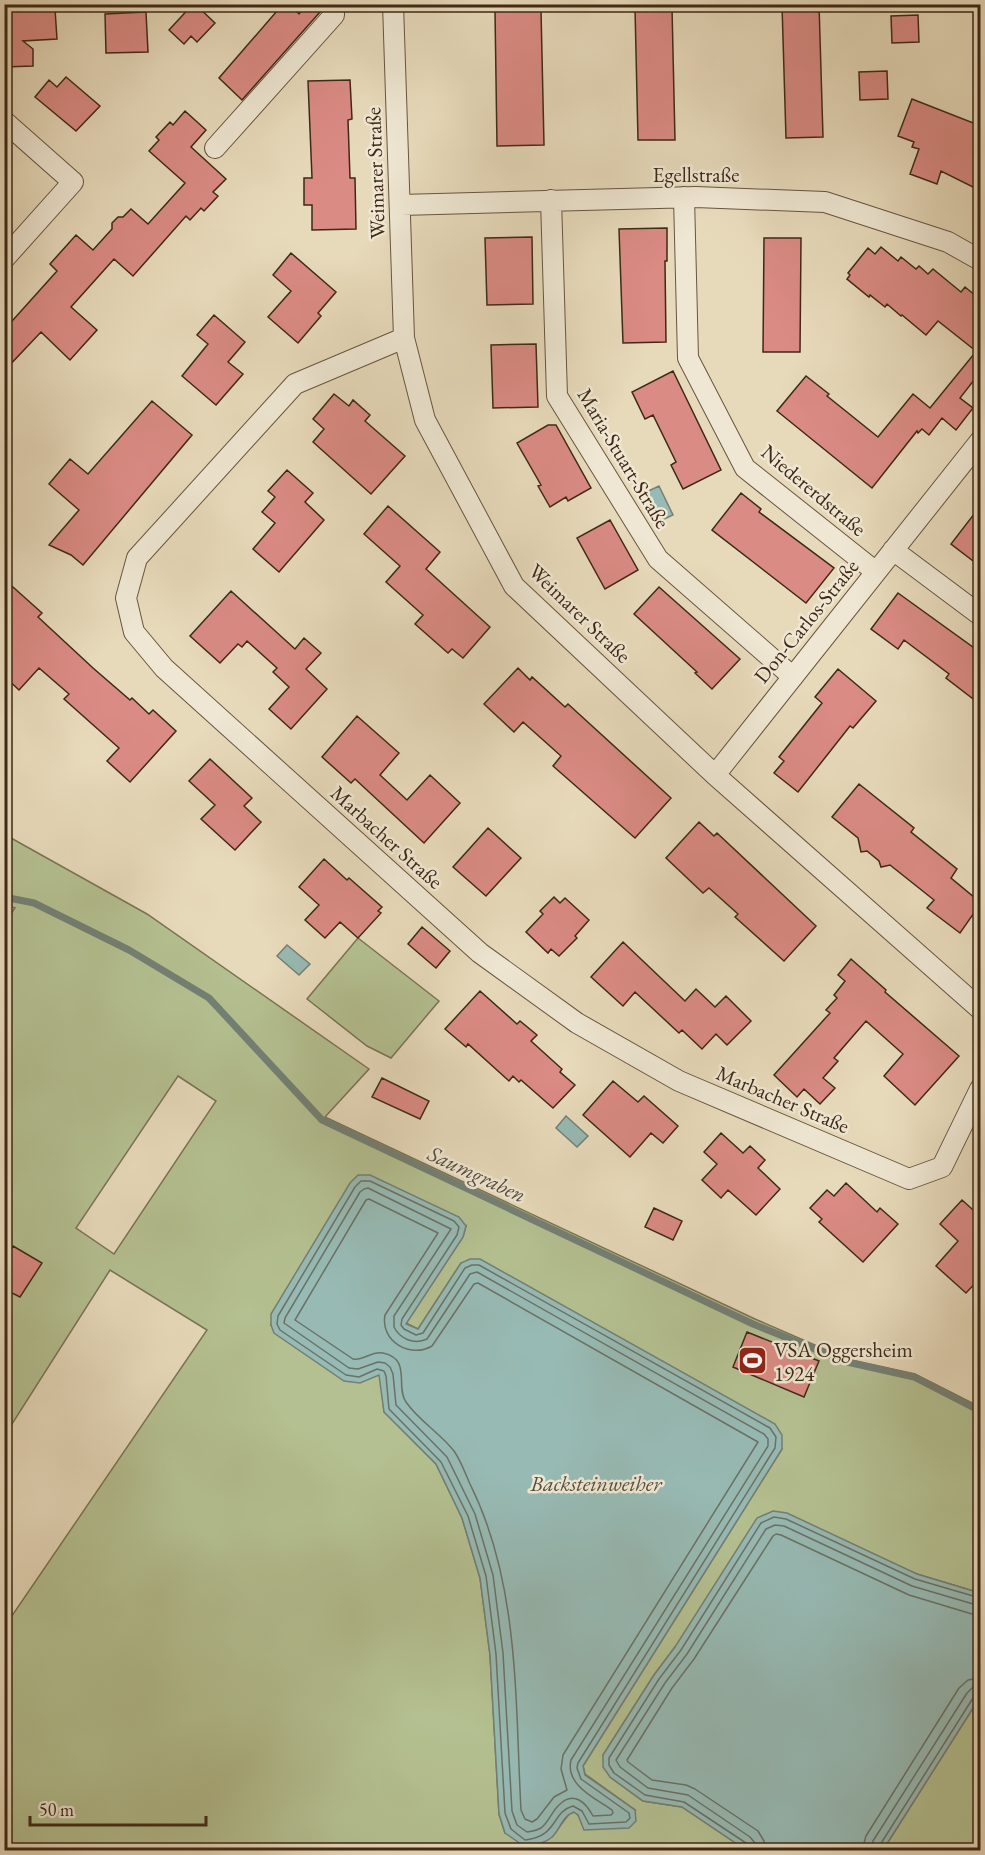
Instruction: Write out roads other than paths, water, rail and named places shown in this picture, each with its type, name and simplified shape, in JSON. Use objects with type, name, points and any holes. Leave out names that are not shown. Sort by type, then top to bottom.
[{"type":"street","points":[[215,148],[334,15],[334,4]]},
{"type":"street","name":"Weimarer Straße","points":[[393,4],[404,338],[426,420],[514,586],[715,775],[981,1009]]},
{"type":"street","points":[[4,121],[73,182],[4,259]]},
{"type":"street","name":"Egellstraße","points":[[401,205],[684,197],[825,201],[948,242],[981,260]]},
{"type":"street","name":"Niedererdstraße","points":[[684,197],[688,358],[745,468],[876,572]]},
{"type":"street","name":"Maria-Stuart-Straße","points":[[551,200],[557,396],[658,559],[793,677]]},
{"type":"street","name":"Marbacher Straße","points":[[404,338],[295,384],[137,558],[126,598],[134,632],[164,668],[480,953],[577,1023],[679,1081],[909,1179],[942,1167],[981,1089]]},
{"type":"street","name":"Don-Carlos-Straße","points":[[715,775],[981,441]]},
{"type":"street","points":[[893,550],[981,615]]},
{"type":"water","points":[[659,486],[673,515],[658,522],[644,493]]},
{"type":"water","points":[[287,945],[310,964],[299,975],[277,956]]},
{"type":"water","points":[[566,1116],[588,1136],[577,1147],[556,1128]]},
{"type":"water","name":"Backsteinweiher","points":[[358,1175],[370,1175],[459,1217],[466,1226],[463,1237],[406,1324],[418,1329],[461,1263],[470,1259],[480,1259],[775,1424],[782,1435],[782,1449],[583,1766],[585,1775],[635,1810],[636,1821],[629,1828],[584,1830],[578,1815],[574,1812],[564,1820],[552,1837],[542,1843],[524,1846],[505,1833],[499,1814],[490,1655],[480,1578],[462,1518],[436,1464],[384,1412],[379,1375],[360,1383],[344,1381],[274,1333],[271,1314],[350,1183]]},
{"type":"water","points":[[773,1511],[787,1513],[917,1574],[980,1593],[980,1697],[883,1850],[746,1850],[682,1807],[643,1801],[610,1777],[603,1767],[603,1755],[757,1518]]},
{"type":"waterway","name":"Saumgraben","points":[[4,897],[34,903],[129,950],[209,998],[322,1120],[753,1324],[847,1362],[914,1377],[980,1411]]},
{"type":"place","name":"VSA Oggersheim 1924","points":[[753,1361]]}]
